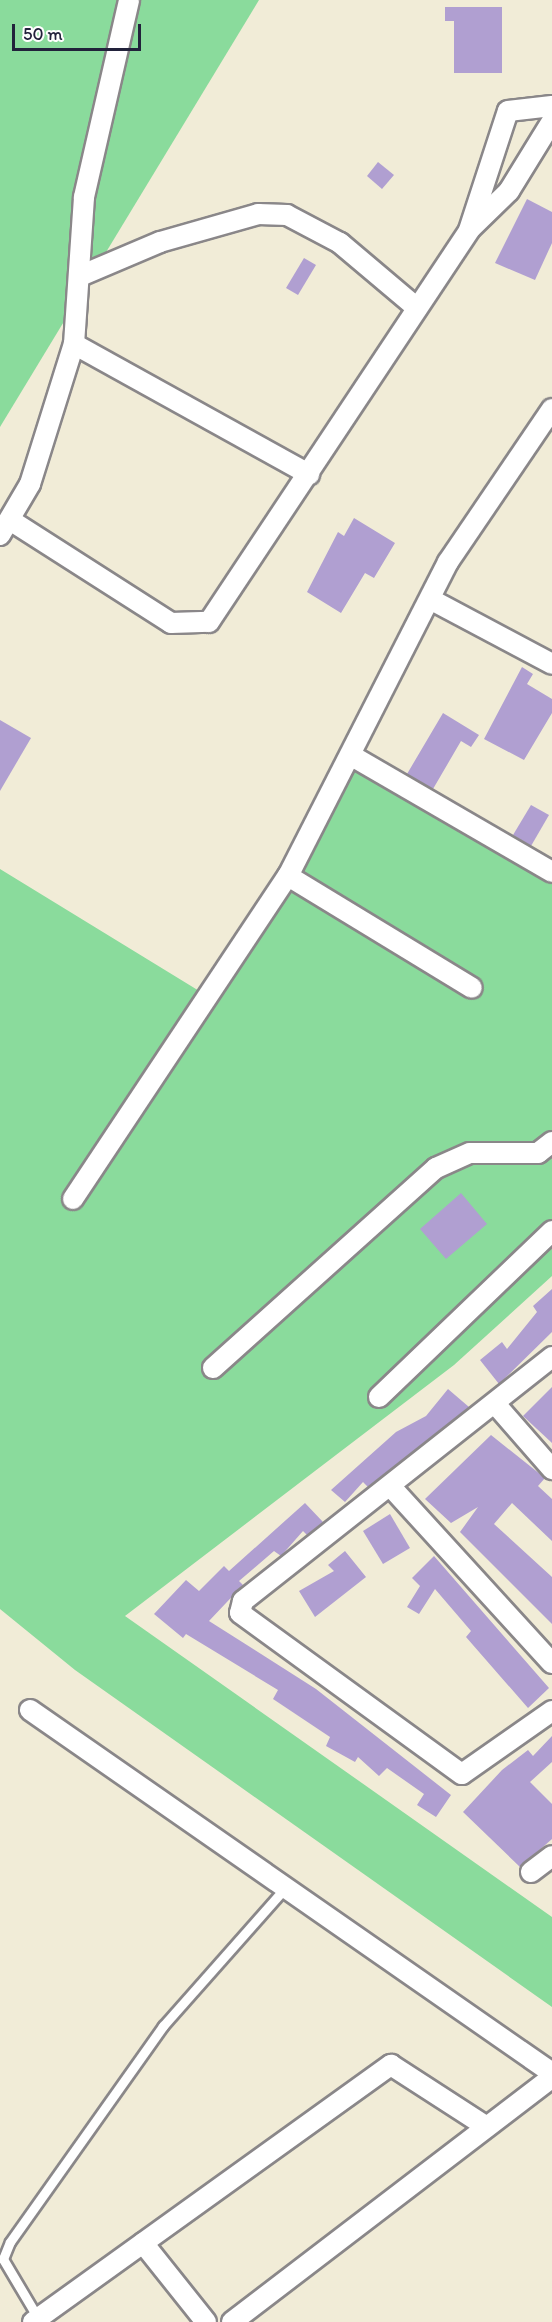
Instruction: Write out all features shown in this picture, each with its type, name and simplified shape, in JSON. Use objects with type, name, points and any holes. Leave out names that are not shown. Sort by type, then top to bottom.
[{"type":"street","points":[[129,0],[84,197],[74,344],[30,484],[5,528],[171,623],[191,625],[209,622],[221,607],[470,230],[509,191],[552,121]]},
{"type":"street","points":[[470,230],[508,111],[552,106]]},
{"type":"street","points":[[80,276],[180,236],[258,214],[287,215],[340,243],[417,308]]},
{"type":"street","points":[[74,344],[309,474]]},
{"type":"street","points":[[73,1199],[288,876],[352,756],[448,562],[552,410]]},
{"type":"street","points":[[430,599],[552,664]]},
{"type":"street","points":[[352,756],[552,872]]},
{"type":"street","points":[[288,876],[472,988]]},
{"type":"street","points":[[213,1368],[436,1168],[470,1153],[538,1153],[552,1143]]},
{"type":"street","points":[[379,1397],[552,1231]]},
{"type":"street","points":[[552,1357],[496,1406],[243,1601],[240,1613],[462,1774],[552,1711]]},
{"type":"street","points":[[496,1406],[552,1469]]},
{"type":"street","points":[[392,1488],[552,1663]]},
{"type":"street","points":[[30,1710],[552,2075],[232,2322]]},
{"type":"street","points":[[531,1872],[552,1856]]},
{"type":"street","points":[[38,2321],[391,2065],[487,2127]]},
{"type":"street","points":[[143,2243],[206,2322]]},
{"type":"lane","points":[[38,2321],[3,2259],[10,2242],[163,2026],[284,1889]]},
{"type":"green space","points":[[0,0],[259,0],[0,427]]},
{"type":"green space","points":[[353,758],[552,880],[552,1276],[454,1365],[125,1616],[552,1917],[552,2007],[75,1670],[0,1609],[0,869],[209,997]]},
{"type":"building","points":[[445,7],[502,7],[502,73],[454,73],[454,21],[445,21]]},
{"type":"building","points":[[378,162],[394,175],[382,189],[367,176]]},
{"type":"building","points":[[527,199],[552,212],[552,243],[535,280],[495,263]]},
{"type":"building","points":[[304,258],[316,265],[298,295],[286,288]]},
{"type":"building","points":[[354,518],[395,543],[374,578],[365,573],[341,613],[307,592],[338,532],[344,536]]},
{"type":"building","points":[[522,667],[533,674],[527,684],[552,699],[552,713],[524,760],[484,739]]},
{"type":"building","points":[[443,713],[479,735],[471,747],[461,741],[433,789],[407,774]]},
{"type":"building","points":[[0,720],[31,738],[0,791]]},
{"type":"building","points":[[531,805],[549,815],[531,846],[513,835]]},
{"type":"building","points":[[461,1193],[487,1224],[446,1259],[420,1229]]},
{"type":"building","points":[[552,1289],[552,1332],[499,1384],[480,1360],[502,1342],[507,1349],[537,1312],[533,1306]]},
{"type":"building","points":[[552,1387],[552,1443],[523,1416]]},
{"type":"building","points":[[448,1389],[469,1407],[368,1487],[363,1482],[345,1502],[331,1490],[396,1432],[426,1416]]},
{"type":"building","points":[[491,1435],[545,1478],[538,1486],[552,1499],[552,1541],[512,1503],[494,1524],[552,1577],[552,1624],[460,1532],[478,1507],[451,1523],[425,1499]]},
{"type":"building","points":[[305,1503],[323,1522],[307,1535],[303,1531],[281,1556],[274,1551],[239,1581],[243,1585],[209,1621],[316,1689],[451,1795],[436,1817],[417,1805],[424,1794],[387,1768],[379,1776],[358,1757],[355,1762],[326,1746],[330,1737],[273,1699],[278,1690],[186,1634],[183,1638],[154,1614],[186,1580],[199,1591],[224,1566],[229,1571]]},
{"type":"building","points":[[390,1514],[410,1548],[383,1564],[363,1531]]},
{"type":"building","points":[[345,1551],[366,1577],[315,1617],[299,1591],[334,1571],[328,1565]]},
{"type":"building","points":[[434,1556],[549,1688],[528,1708],[466,1637],[471,1631],[435,1589],[419,1614],[407,1607],[420,1586],[412,1578]]},
{"type":"building","points":[[552,1736],[552,1762],[530,1782],[552,1804],[552,1839],[520,1867],[463,1812],[502,1770],[528,1750],[533,1756]]}]
